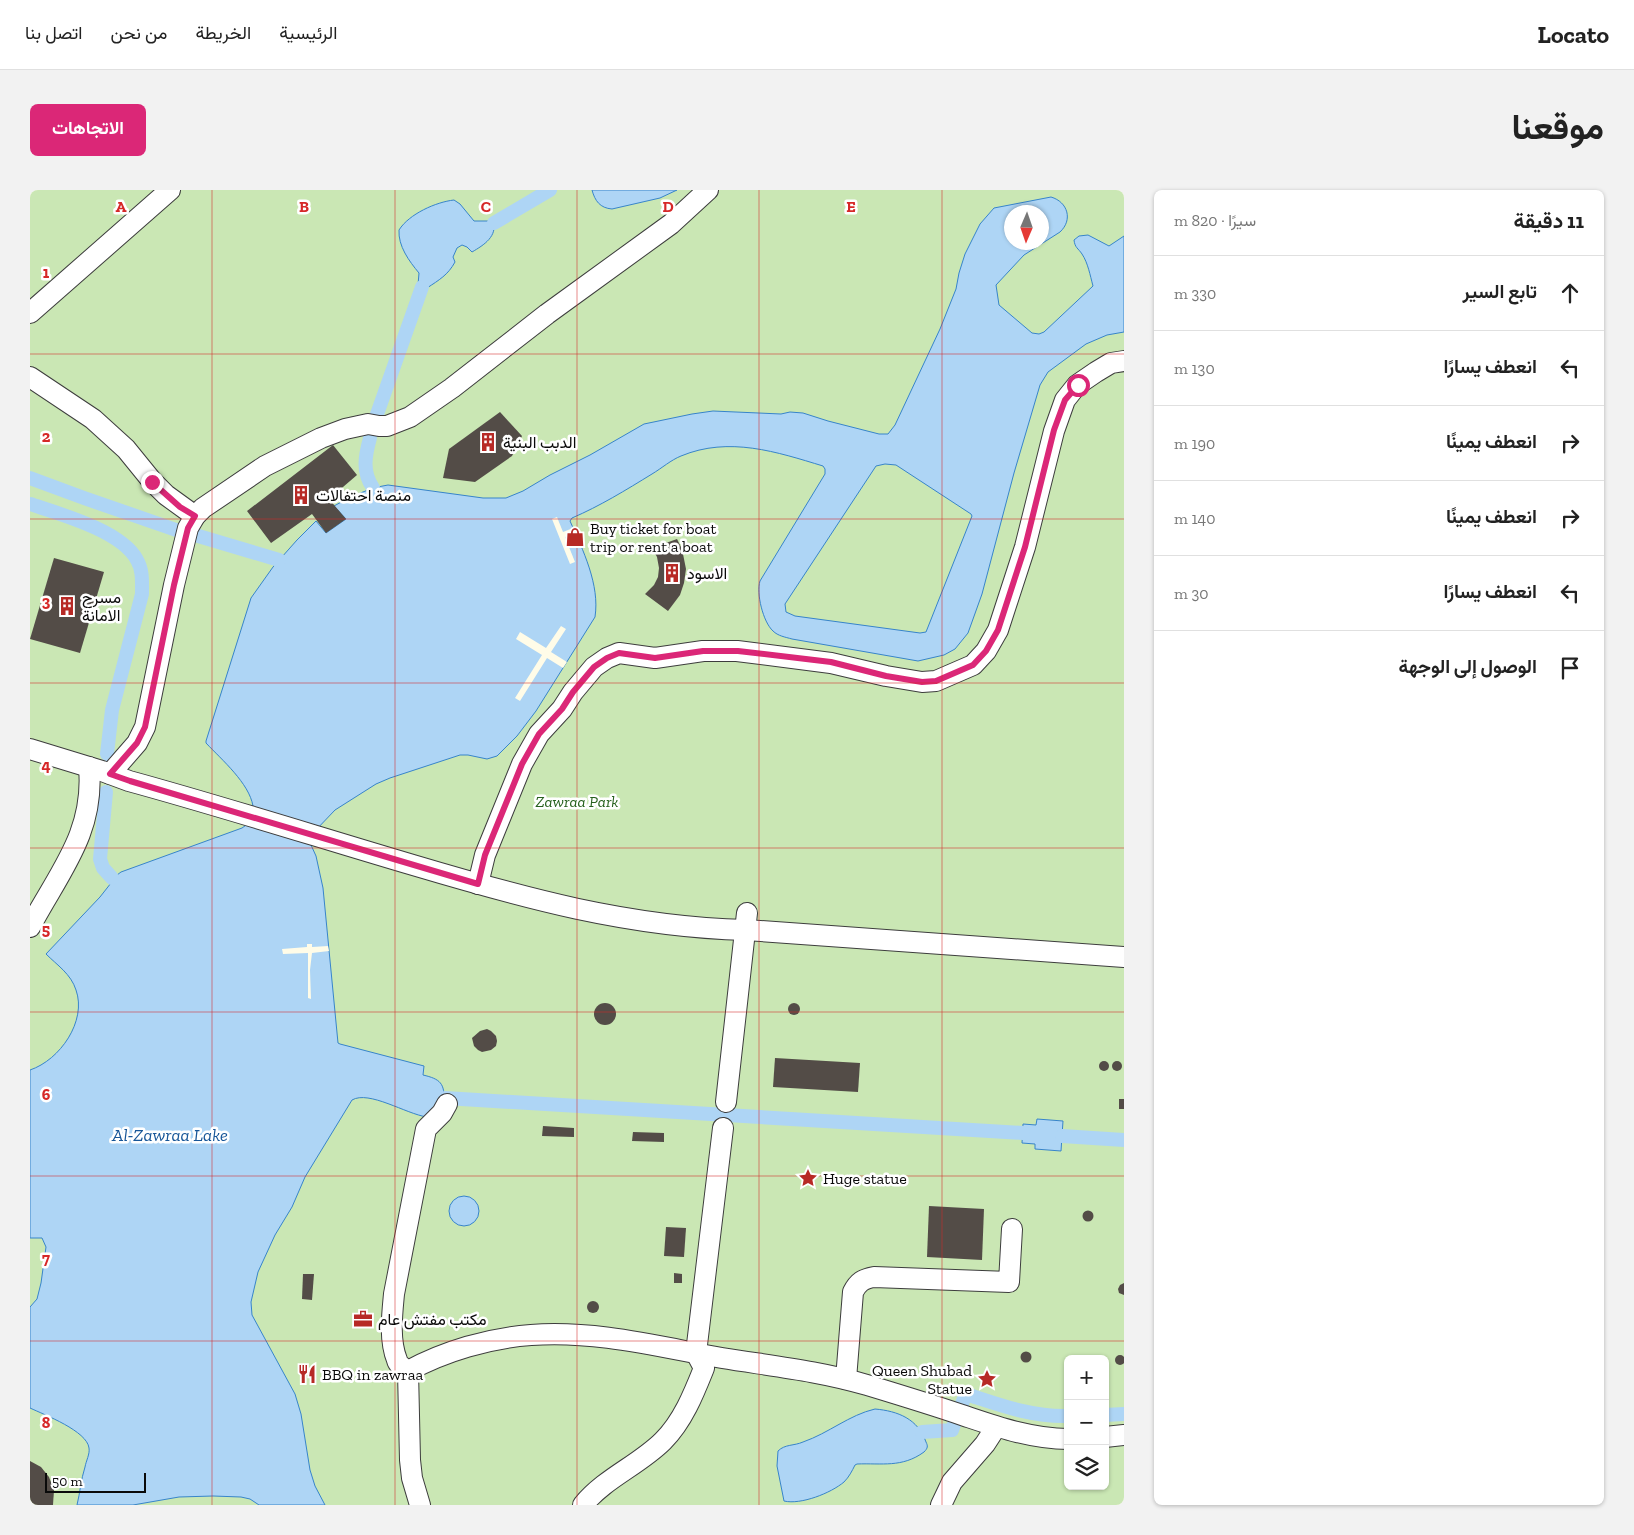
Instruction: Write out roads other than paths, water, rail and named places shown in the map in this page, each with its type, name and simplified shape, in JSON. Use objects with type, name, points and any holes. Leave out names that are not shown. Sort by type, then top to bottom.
[{"type":"street","points":[[30,313],[170,190]]},
{"type":"street","points":[[110,774],[137,743],[145,727],[174,585],[188,528],[202,508],[266,466],[321,438],[345,428],[368,424],[387,426],[410,417],[452,388],[547,314],[671,224],[708,190]]},
{"type":"street","points":[[478,884],[485,855],[522,764],[539,734],[562,709],[589,673],[607,658],[619,653],[655,658],[703,651],[738,651],[831,662],[886,676],[922,682],[936,681],[973,665],[986,651],[998,630],[1025,547],[1054,430],[1065,400],[1078,385],[1096,372],[1111,363],[1124,361]]},
{"type":"street","points":[[30,377],[93,419],[126,449],[152,482],[166,495],[195,516]]},
{"type":"street","points":[[30,749],[130,781],[478,884],[543,902],[603,915],[664,925],[747,921],[1124,957]]},
{"type":"street","points":[[30,927],[63,870],[82,831],[88,810],[90,767]]},
{"type":"street","points":[[726,1102],[747,921]]},
{"type":"street","points":[[420,1505],[412,1478],[410,1460],[408,1371],[397,1361],[392,1321],[394,1294],[426,1128],[442,1113],[447,1104]]},
{"type":"street","points":[[582,1505],[604,1484],[639,1461],[662,1442],[675,1427],[694,1394],[704,1368],[696,1353],[723,1128]]},
{"type":"street","points":[[846,1379],[853,1292],[861,1281],[874,1277],[1009,1282],[1012,1229]]},
{"type":"street","points":[[408,1371],[424,1362],[472,1346],[505,1338],[569,1334],[596,1336],[846,1379],[923,1402],[996,1427],[1042,1437],[1064,1439]]},
{"type":"street","points":[[941,1505],[952,1482],[985,1444],[996,1427]]},
{"type":"street","points":[[1109,1437],[1124,1435]]},
{"type":"water","points":[[592,190],[677,190],[660,198],[612,209],[604,207],[599,203]]},
{"type":"water","name":"Al-Zawraa Lake","points":[[1051,197],[1057,199],[1067,212],[1066,222],[1060,232],[1049,239],[1049,205],[1010,205]]},
{"type":"water","points":[[454,200],[460,204],[474,221],[493,221],[494,231],[492,236],[472,252],[462,245],[457,248],[453,257],[455,262],[446,274],[427,288],[418,285],[419,273],[402,247],[399,230],[409,219],[423,210],[439,203]]},
{"type":"water","name":"Al-Zawraa Lake","points":[[1004,206],[1004,250],[1032,250],[1024,255],[996,285],[999,305],[1032,333],[1039,334],[1044,332],[1093,286],[1086,261],[1074,240],[1079,236],[1088,235],[1109,246],[1124,236],[1124,332],[1107,335],[1086,344],[1048,372],[1040,385],[1014,473],[982,594],[968,633],[955,649],[944,655],[918,661],[792,639],[779,635],[769,627],[761,607],[760,581],[825,474],[823,466],[806,461],[753,448],[717,447],[699,450],[677,458],[613,498],[572,518],[570,521],[593,580],[596,605],[595,617],[536,711],[517,736],[497,756],[487,759],[460,755],[376,784],[335,810],[314,832],[311,845],[316,856],[323,888],[338,1043],[424,1066],[423,1075],[437,1080],[444,1090],[444,1102],[427,1117],[378,1100],[359,1098],[352,1100],[305,1177],[292,1207],[275,1235],[258,1272],[251,1302],[252,1315],[295,1394],[301,1414],[310,1470],[315,1486],[325,1505],[259,1505],[250,1499],[241,1497],[213,1496],[179,1497],[133,1505],[77,1505],[82,1476],[89,1453],[87,1442],[64,1424],[30,1408],[30,1307],[37,1299],[46,1247],[42,1238],[30,1238],[30,1070],[51,1058],[61,1048],[74,1026],[78,1014],[78,1002],[74,984],[63,970],[46,954],[100,897],[111,883],[109,881],[121,872],[242,828],[252,821],[253,806],[241,780],[206,743],[251,598],[273,567],[316,521],[326,533],[346,519],[334,506],[381,486],[388,485],[483,498],[506,498],[523,491],[644,424],[713,411],[803,413],[879,434],[888,434],[895,425],[940,329],[956,289],[965,254],[980,224],[994,208]],"holes":[[[885,464],[896,465],[972,516],[926,632],[920,633],[795,616],[786,612],[785,604],[876,466]]]},
{"type":"water","points":[[1037,1119],[1063,1121],[1061,1151],[1035,1149],[1035,1144],[1022,1143],[1023,1124],[1036,1125]]},
{"type":"water","points":[[464,1196],[474,1201],[479,1211],[474,1221],[464,1226],[454,1221],[449,1211],[454,1201]]},
{"type":"water","points":[[875,1409],[899,1414],[918,1427],[927,1446],[925,1451],[916,1457],[900,1463],[857,1464],[844,1482],[832,1490],[807,1500],[784,1501],[777,1466],[778,1451],[784,1447],[812,1438],[856,1415]]},
{"type":"waterway","points":[[494,223],[550,190]]},
{"type":"waterway","points":[[376,417],[422,287]]},
{"type":"waterway","points":[[370,438],[366,470],[373,488]]},
{"type":"waterway","points":[[30,478],[179,531]]},
{"type":"waterway","points":[[30,504],[73,518],[118,540],[137,560],[140,568],[142,594],[112,710],[107,754]]},
{"type":"waterway","points":[[195,535],[279,560]]},
{"type":"waterway","points":[[106,792],[100,859],[103,868],[112,878]]},
{"type":"waterway","points":[[445,1098],[1023,1133]]},
{"type":"waterway","points":[[1062,1136],[1124,1140]]},
{"type":"waterway","points":[[961,1406],[966,1394],[1003,1406],[1041,1415],[1064,1416]]},
{"type":"waterway","points":[[1109,1415],[1124,1414]]},
{"type":"waterway","points":[[922,1432],[952,1430],[956,1419]]},
{"type":"place","name":"الدبب البنية","points":[[488,442]]},
{"type":"place","name":"منصة احتفالات","points":[[301,495]]},
{"type":"place","name":"Buy ticket for boat trip or rent a boat","points":[[575,537]]},
{"type":"place","name":"الاسود","points":[[672,573]]},
{"type":"place","name":"مسرح الامانة","points":[[67,606]]},
{"type":"place","name":"Huge statue","points":[[808,1178]]},
{"type":"place","name":"مكتب مفتش عام","points":[[363,1319]]},
{"type":"place","name":"BBQ in zawraa","points":[[307,1374]]},
{"type":"place","name":"Queen Shubad Statue","points":[[987,1379]]},
{"type":"park label","name":"Zawraa Park","points":[[577,801]]}]
